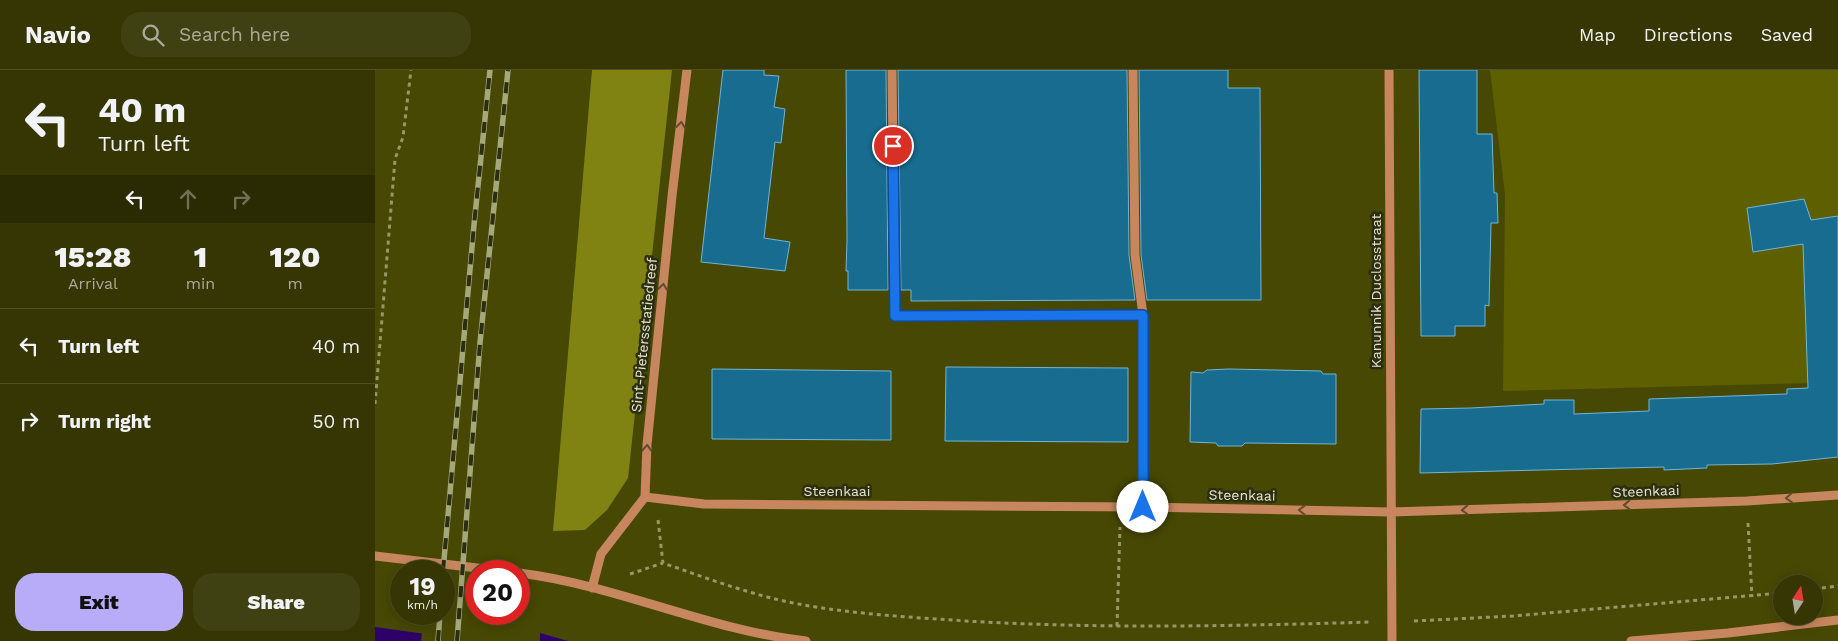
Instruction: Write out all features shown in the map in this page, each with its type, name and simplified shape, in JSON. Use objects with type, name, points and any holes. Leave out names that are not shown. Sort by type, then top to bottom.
[{"type":"street","name":"Sint-Pietersstatiedreef","points":[[645,497],[647,445],[672,196],[687,70]]},
{"type":"street","points":[[893,70],[895,316],[1143,315]]},
{"type":"street","points":[[1133,70],[1135,256],[1143,315],[1143,507]]},
{"type":"street","name":"Kanunnik Duclosstraat","points":[[1389,70],[1392,641]]},
{"type":"street","name":"Steenkaai","points":[[645,497],[704,504],[1143,507],[1391,512],[1747,501],[1838,495]]},
{"type":"street","points":[[592,588],[601,554],[645,497]]},
{"type":"street","points":[[375,556],[465,567]]},
{"type":"street","points":[[530,575],[562,580],[707,621],[805,641]]},
{"type":"street","points":[[1631,641],[1728,633],[1838,620]]},
{"type":"path","points":[[375,404],[395,159],[403,137],[411,70]]},
{"type":"path","points":[[645,497],[658,519],[663,563],[719,583],[791,602],[837,610],[928,618],[1041,625],[1189,627],[1392,622],[1513,616],[1773,594]]},
{"type":"path","points":[[1747,501],[1752,597]]},
{"type":"path","points":[[1117,626],[1120,507]]},
{"type":"path","points":[[1823,588],[1838,586]]},
{"type":"shaded area","points":[[592,70],[672,70],[628,478],[607,510],[585,530],[553,531]]},
{"type":"shaded area","points":[[1490,70],[1838,70],[1838,225],[1814,383],[1503,391],[1505,195]]},
{"type":"shaded area","points":[[375,627],[476,641],[375,641]]},
{"type":"shaded area","points":[[540,633],[568,641],[540,641]]},
{"type":"pier","points":[[422,631],[474,638],[474,641],[421,641]]},
{"type":"building","points":[[723,70],[764,70],[764,75],[779,76],[774,107],[785,109],[781,143],[775,142],[764,238],[790,242],[785,271],[701,262]]},
{"type":"building","points":[[846,70],[886,70],[888,290],[848,290],[848,271],[846,271]]},
{"type":"building","points":[[898,70],[1127,70],[1129,255],[1135,300],[911,301],[911,290],[901,290]]},
{"type":"building","points":[[1139,70],[1228,70],[1228,88],[1260,88],[1261,300],[1147,300],[1141,255]]},
{"type":"building","points":[[1419,70],[1477,70],[1477,134],[1492,134],[1494,193],[1497,193],[1498,223],[1491,223],[1489,306],[1485,305],[1485,326],[1455,326],[1455,336],[1421,336]]},
{"type":"building","points":[[1804,199],[1811,220],[1838,216],[1838,457],[1772,464],[1707,465],[1707,468],[1664,470],[1664,467],[1420,473],[1421,409],[1544,404],[1544,400],[1574,400],[1574,414],[1649,411],[1649,399],[1787,394],[1787,389],[1808,388],[1803,244],[1753,252],[1747,208]]},
{"type":"building","points":[[946,367],[1128,368],[1128,442],[945,441]]},
{"type":"building","points":[[712,369],[891,371],[891,440],[712,439]]},
{"type":"building","points":[[1207,370],[1321,371],[1323,374],[1336,374],[1336,444],[1245,443],[1242,446],[1218,446],[1216,443],[1190,442],[1191,372],[1203,373]]},
{"type":"railway","points":[[444,560],[490,70]]},
{"type":"railway","points":[[457,641],[480,343],[508,70]]},
{"type":"railway","points":[[438,641],[439,625]]},
{"type":"route","points":[[893,146],[895,316],[1143,315],[1143,507]]}]
